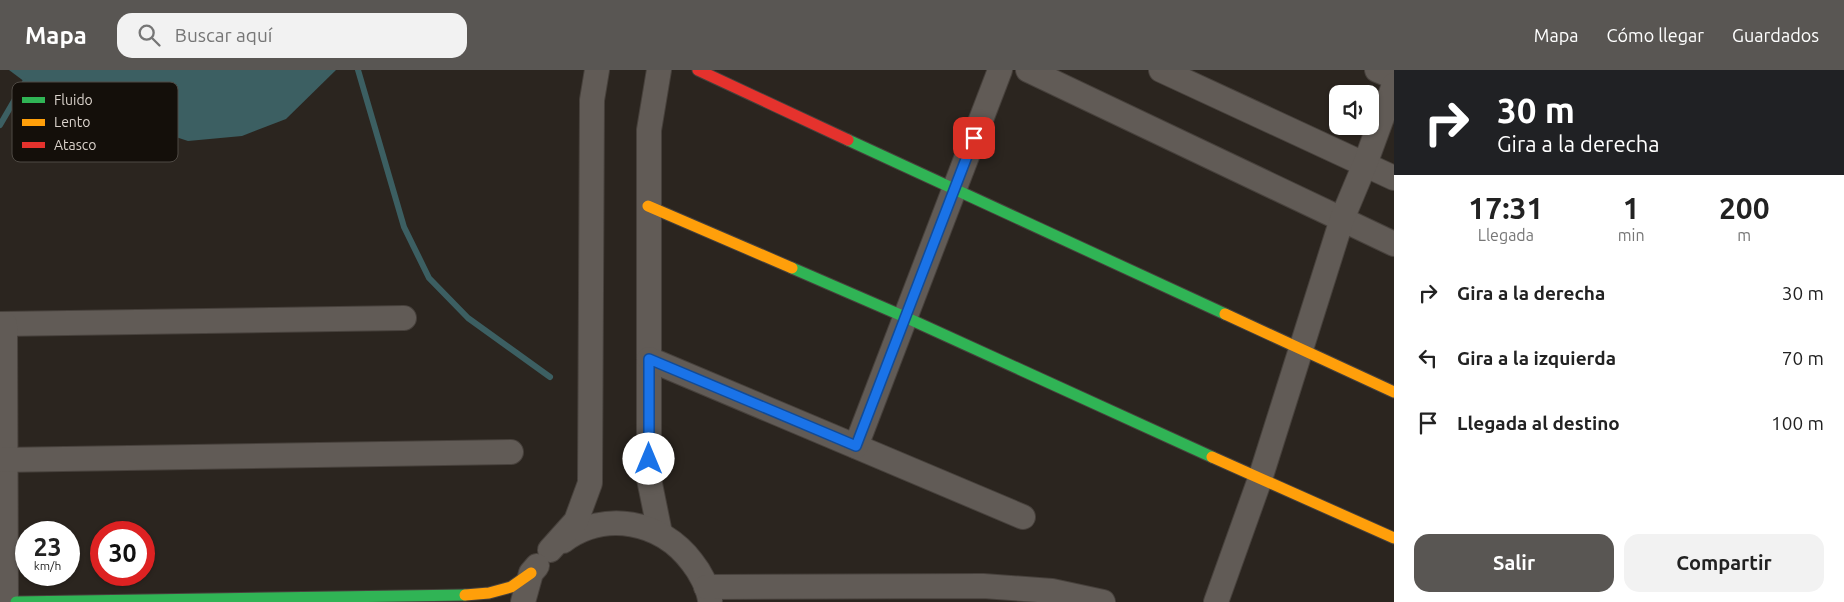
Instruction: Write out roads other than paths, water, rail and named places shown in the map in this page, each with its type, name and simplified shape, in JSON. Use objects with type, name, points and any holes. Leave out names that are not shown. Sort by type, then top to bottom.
[{"type":"street","points":[[16,602],[455,596],[489,593],[511,587],[531,573],[576,521],[590,483],[592,100],[597,70]]},
{"type":"street","points":[[659,70],[649,130],[648,206],[649,479],[660,533]]},
{"type":"street","points":[[698,70],[1394,392]]},
{"type":"street","points":[[856,446],[1000,70]]},
{"type":"street","points":[[1028,70],[1394,244]]},
{"type":"street","points":[[1160,70],[1394,178]]},
{"type":"street","points":[[1377,70],[1394,77]]},
{"type":"street","points":[[1216,602],[1260,479],[1342,219],[1365,164],[1394,85]]},
{"type":"street","points":[[648,206],[905,317],[1394,538]]},
{"type":"street","points":[[6,602],[2,460],[2,324],[404,318]]},
{"type":"street","points":[[649,359],[1023,517]]},
{"type":"street","points":[[2,460],[511,452]]},
{"type":"street","points":[[550,550],[574,533],[602,524],[632,524],[660,533],[683,550],[700,571],[708,594],[983,586],[1052,590],[1103,602]]},
{"type":"street","points":[[523,602],[531,573]]},
{"type":"water","points":[[9,70],[336,70],[286,119],[242,136],[188,141],[178,138],[178,82],[25,82]]},
{"type":"waterway","points":[[358,70],[404,227],[429,278],[468,318],[550,377]]},
{"type":"waterway","points":[[0,125],[12,104]]}]
